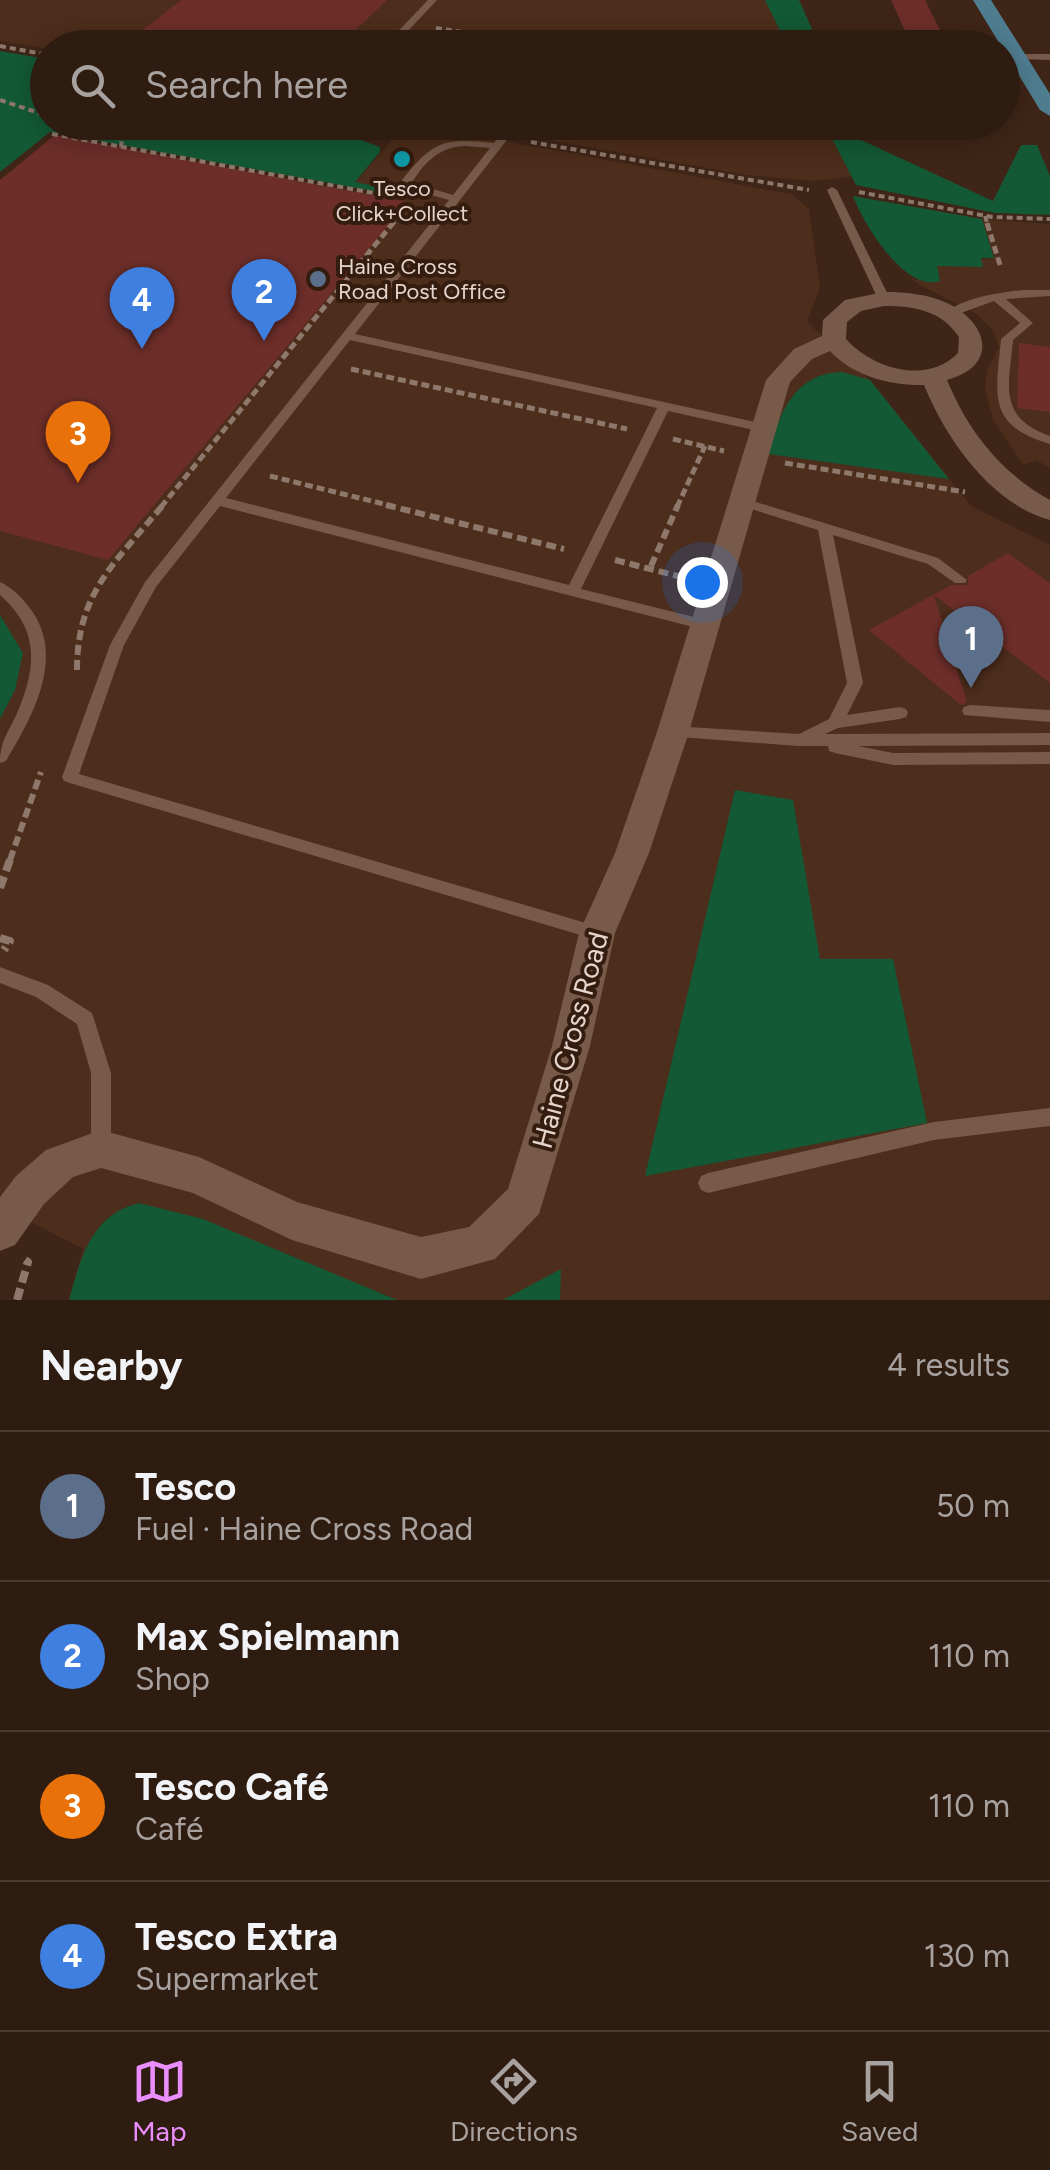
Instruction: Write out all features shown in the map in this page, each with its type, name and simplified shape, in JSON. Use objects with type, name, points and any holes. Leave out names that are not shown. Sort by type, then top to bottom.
[{"type":"main road","points":[[982,0],[1001,30]]},
{"type":"main road","points":[[1020,60],[1050,110]]},
{"type":"street","points":[[884,298],[930,304],[950,313],[965,324],[973,338],[972,351],[964,362],[934,375],[914,377],[872,369],[842,351],[834,340],[835,320],[853,305],[884,298]]},
{"type":"street","name":"Haine Cross Road","points":[[101,1149],[200,1176],[292,1220],[421,1258],[480,1245],[525,1200],[598,933],[632,853],[673,732],[778,380],[802,354],[834,340]]},
{"type":"street","points":[[934,375],[968,440],[1000,482],[1050,510]]},
{"type":"street","points":[[0,1231],[30,1190],[60,1163],[101,1149]]},
{"type":"lane","points":[[403,30],[433,0]]},
{"type":"lane","points":[[1020,57],[1050,56]]},
{"type":"lane","points":[[502,140],[215,500],[128,619],[70,777],[598,933]]},
{"type":"lane","points":[[456,198],[421,190],[408,185],[407,180],[434,148],[454,142],[498,146]]},
{"type":"lane","points":[[832,190],[884,298]]},
{"type":"lane","points":[[950,313],[996,296],[1050,292]]},
{"type":"lane","points":[[996,296],[1027,323],[1007,339],[1003,409],[1015,425],[1050,440]]},
{"type":"lane","points":[[346,336],[763,428]]},
{"type":"lane","points":[[574,589],[664,408]]},
{"type":"lane","points":[[215,500],[705,625]]},
{"type":"lane","points":[[740,501],[933,561],[960,580]]},
{"type":"lane","points":[[825,529],[855,683],[835,723]]},
{"type":"lane","points":[[0,587],[14,597],[38,637],[40,678],[20,727],[0,757]]},
{"type":"lane","points":[[970,712],[1050,716]]},
{"type":"lane","points":[[798,740],[835,723],[900,713]]},
{"type":"lane","points":[[673,732],[798,740],[1050,739]]},
{"type":"lane","points":[[798,740],[893,758],[1050,758]]},
{"type":"lane","points":[[0,975],[42,991],[85,1019],[101,1073],[101,1149]]},
{"type":"lane","points":[[708,1183],[934,1132],[1050,1117]]},
{"type":"path","points":[[410,23],[453,30]]},
{"type":"path","points":[[0,46],[30,52]]},
{"type":"path","points":[[0,100],[30,110]]},
{"type":"path","points":[[86,140],[412,200]]},
{"type":"path","points":[[121,146],[122,140]]},
{"type":"path","points":[[522,140],[815,191]]},
{"type":"path","points":[[850,189],[984,216],[1050,219]]},
{"type":"path","points":[[92,591],[421,190]]},
{"type":"path","points":[[984,216],[1001,268]]},
{"type":"path","points":[[650,566],[705,446]]},
{"type":"path","points":[[240,469],[590,556],[650,566],[715,588]]},
{"type":"path","points":[[17,1300],[28,1262]]},
{"type":"shaded area","points":[[0,0],[799,0],[812,30],[30,30],[30,46],[0,41]]},
{"type":"shaded area","points":[[49,140],[82,140],[379,196],[383,192],[401,196],[355,183],[392,140],[498,140],[791,194],[809,209],[820,287],[807,322],[870,380],[971,506],[1050,545],[1050,1300],[69,1300],[83,1249],[0,1206],[0,180]]},
{"type":"shaded area","points":[[549,140],[859,140],[850,177],[812,181],[747,175]]},
{"type":"shaded area","points":[[982,219],[1050,224],[1050,468],[1036,460],[1023,465],[993,419],[985,389],[987,370],[999,348],[993,330],[978,315],[905,274],[916,280],[936,265],[993,258]]},
{"type":"green space","points":[[765,0],[799,0],[812,30],[780,30]]},
{"type":"green space","points":[[0,51],[30,56],[30,140],[40,140],[0,172]]},
{"type":"green space","points":[[94,140],[361,140],[380,147],[380,152],[355,182],[405,192],[401,196]]},
{"type":"green space","points":[[833,140],[861,140],[993,201],[1021,145],[1037,145],[1050,176],[1050,215],[995,213],[856,185]]},
{"type":"green space","points":[[853,196],[982,219],[994,258],[981,258],[983,267],[937,266],[940,281],[913,277],[887,253]]},
{"type":"green space","points":[[842,372],[870,380],[949,479],[768,454],[777,424],[800,388],[825,374]]},
{"type":"green space","points":[[0,615],[23,653],[15,690],[0,719]]},
{"type":"green space","points":[[735,790],[793,800],[820,959],[893,959],[927,1123],[645,1176]]},
{"type":"green space","points":[[139,1203],[203,1219],[397,1300],[69,1300],[90,1240],[110,1217]]},
{"type":"green space","points":[[561,1269],[560,1300],[503,1300]]},
{"type":"building","points":[[181,0],[387,0],[356,30],[143,30]]},
{"type":"building","points":[[891,0],[925,0],[940,30],[905,30]]},
{"type":"building","points":[[49,140],[81,140],[408,202],[108,560],[0,531],[0,180]]},
{"type":"building","points":[[1019,343],[1050,347],[1050,412],[1017,408]]},
{"type":"building","points":[[1008,553],[1050,583],[1050,683],[934,595],[967,702],[961,705],[869,630],[951,585],[968,585],[968,576]]},
{"type":"place","name":"Tesco Click+Collect","points":[[402,159]]},
{"type":"place","name":"Haine Cross Road Post Office","points":[[318,279]]},
{"type":"place","name":"Max Spielmann","points":[[264,341]]},
{"type":"place","name":"Tesco Extra","points":[[142,349]]},
{"type":"place","name":"Tesco Café","points":[[78,483]]},
{"type":"place","name":"Tesco","points":[[971,688]]}]
